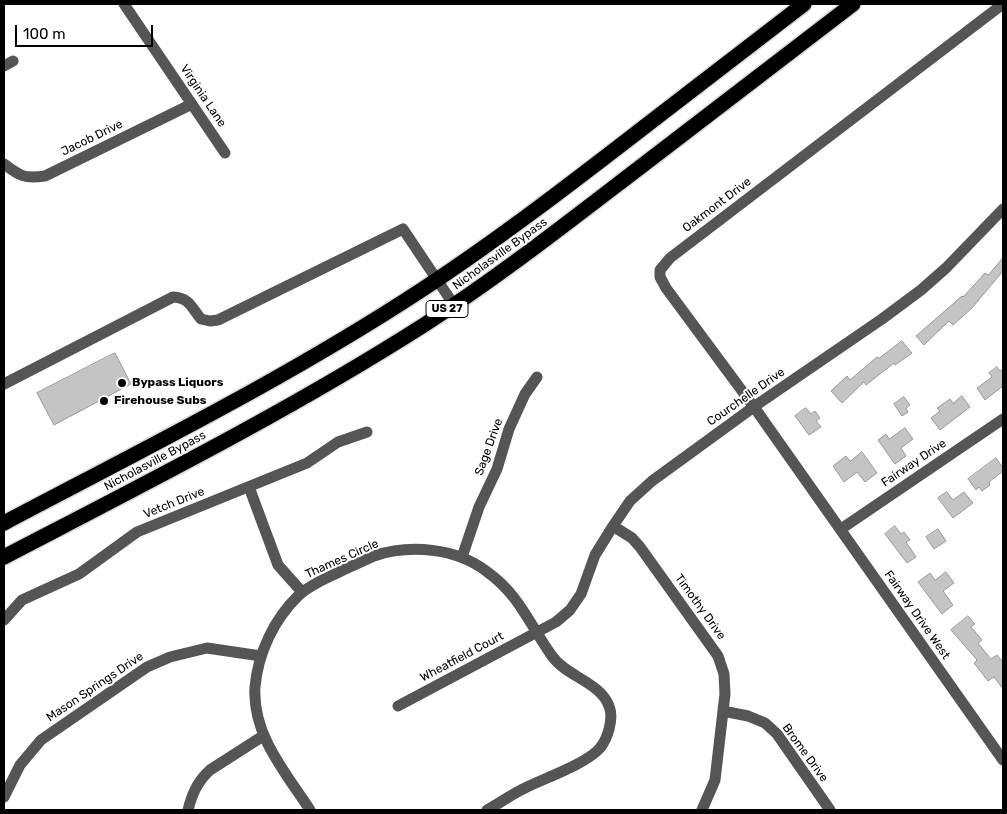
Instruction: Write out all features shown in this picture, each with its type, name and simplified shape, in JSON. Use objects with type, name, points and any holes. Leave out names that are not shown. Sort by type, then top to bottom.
[{"type":"highway","name":"Nicholasville Bypass","points":[[4,523],[268,383],[346,338],[437,280],[556,194],[804,4]]},
{"type":"highway","name":"Nicholasville Bypass","points":[[4,557],[291,404],[352,369],[454,305],[552,235],[853,4]]},
{"type":"street","name":"Virginia Lane","points":[[124,4],[225,153]]},
{"type":"street","name":"Oakmont Drive","points":[[810,485],[666,288],[660,277],[662,266],[1003,4]]},
{"type":"street","name":"Jacob Drive","points":[[4,164],[20,176],[45,176],[192,104]]},
{"type":"street","name":"Courchelle Drive","points":[[538,632],[556,622],[570,610],[581,594],[595,554],[630,501],[652,481],[754,407],[921,290],[946,268],[1003,209]]},
{"type":"street","points":[[4,384],[172,297],[188,301],[201,319],[218,320],[403,229],[454,305]]},
{"type":"street","name":"Sage Drive","points":[[462,557],[479,507],[497,469],[509,429],[525,394],[537,377]]},
{"type":"street","name":"Fairway Drive","points":[[841,529],[1003,420]]},
{"type":"street","name":"Vetch Drive","points":[[4,620],[22,600],[79,574],[138,532],[307,463],[338,442],[367,432]]},
{"type":"street","name":"Fairway Drive West","points":[[810,485],[1003,760]]},
{"type":"street","points":[[249,487],[278,565],[302,592]]},
{"type":"street","name":"Timothy Drive","points":[[613,526],[632,538],[640,547],[718,656],[724,674],[725,694],[715,780],[702,810]]},
{"type":"street","name":"Thames Circle","points":[[310,810],[272,753],[263,736],[255,688],[261,656],[279,618],[302,592],[317,582],[375,556],[400,550],[431,550],[462,557],[485,570],[509,589],[558,663],[567,672],[598,690],[609,706],[610,724],[607,736],[600,748],[588,757],[522,789],[487,810]]},
{"type":"street","name":"Wheatfield Court","points":[[398,706],[538,632]]},
{"type":"street","name":"Mason Springs Drive","points":[[4,797],[20,765],[42,740],[147,667],[170,656],[207,648],[261,656]]},
{"type":"street","name":"Brome Drive","points":[[723,711],[748,716],[765,723],[777,734],[830,810]]},
{"type":"street","points":[[188,810],[193,791],[210,770],[263,736]]},
{"type":"building","points":[[1003,258],[1003,271],[972,308],[953,325],[949,321],[924,345],[916,336],[963,297],[985,273],[988,275]]},
{"type":"building","points":[[902,341],[912,353],[895,365],[894,363],[866,385],[864,382],[842,403],[831,391],[847,376],[850,380],[877,357],[879,358]]},
{"type":"building","points":[[115,353],[131,384],[54,425],[37,393]]},
{"type":"building","points":[[997,367],[1000,371],[1003,369],[1003,386],[985,400],[977,388],[992,377],[989,373]]},
{"type":"building","points":[[962,396],[970,407],[940,430],[931,418],[940,411],[937,408],[950,399],[953,403]]},
{"type":"building","points":[[904,397],[910,405],[906,408],[908,412],[902,416],[894,404]]},
{"type":"building","points":[[806,408],[811,414],[815,411],[820,418],[816,421],[821,427],[809,435],[795,416]]},
{"type":"building","points":[[905,428],[913,439],[901,448],[906,456],[895,464],[878,440],[886,434],[889,439]]},
{"type":"building","points":[[862,452],[877,473],[865,482],[857,472],[844,482],[833,466],[846,456],[850,461]]},
{"type":"building","points":[[996,458],[1003,471],[989,482],[990,485],[982,491],[979,487],[976,490],[968,479]]},
{"type":"building","points":[[947,492],[953,500],[964,492],[973,503],[953,518],[938,498]]},
{"type":"building","points":[[895,526],[901,534],[904,532],[910,540],[906,542],[916,557],[907,563],[885,534]]},
{"type":"building","points":[[938,529],[946,541],[934,549],[926,537]]},
{"type":"building","points":[[946,572],[954,583],[943,591],[953,605],[942,614],[918,582],[930,573],[935,580]]},
{"type":"building","points":[[968,616],[975,624],[971,627],[982,640],[978,643],[991,659],[997,655],[1003,662],[1003,689],[994,677],[988,681],[974,663],[977,660],[951,630]]},
{"type":"place","name":"Bypass Liquors","points":[[122,383]]},
{"type":"place","name":"Firehouse Subs","points":[[104,401]]}]
